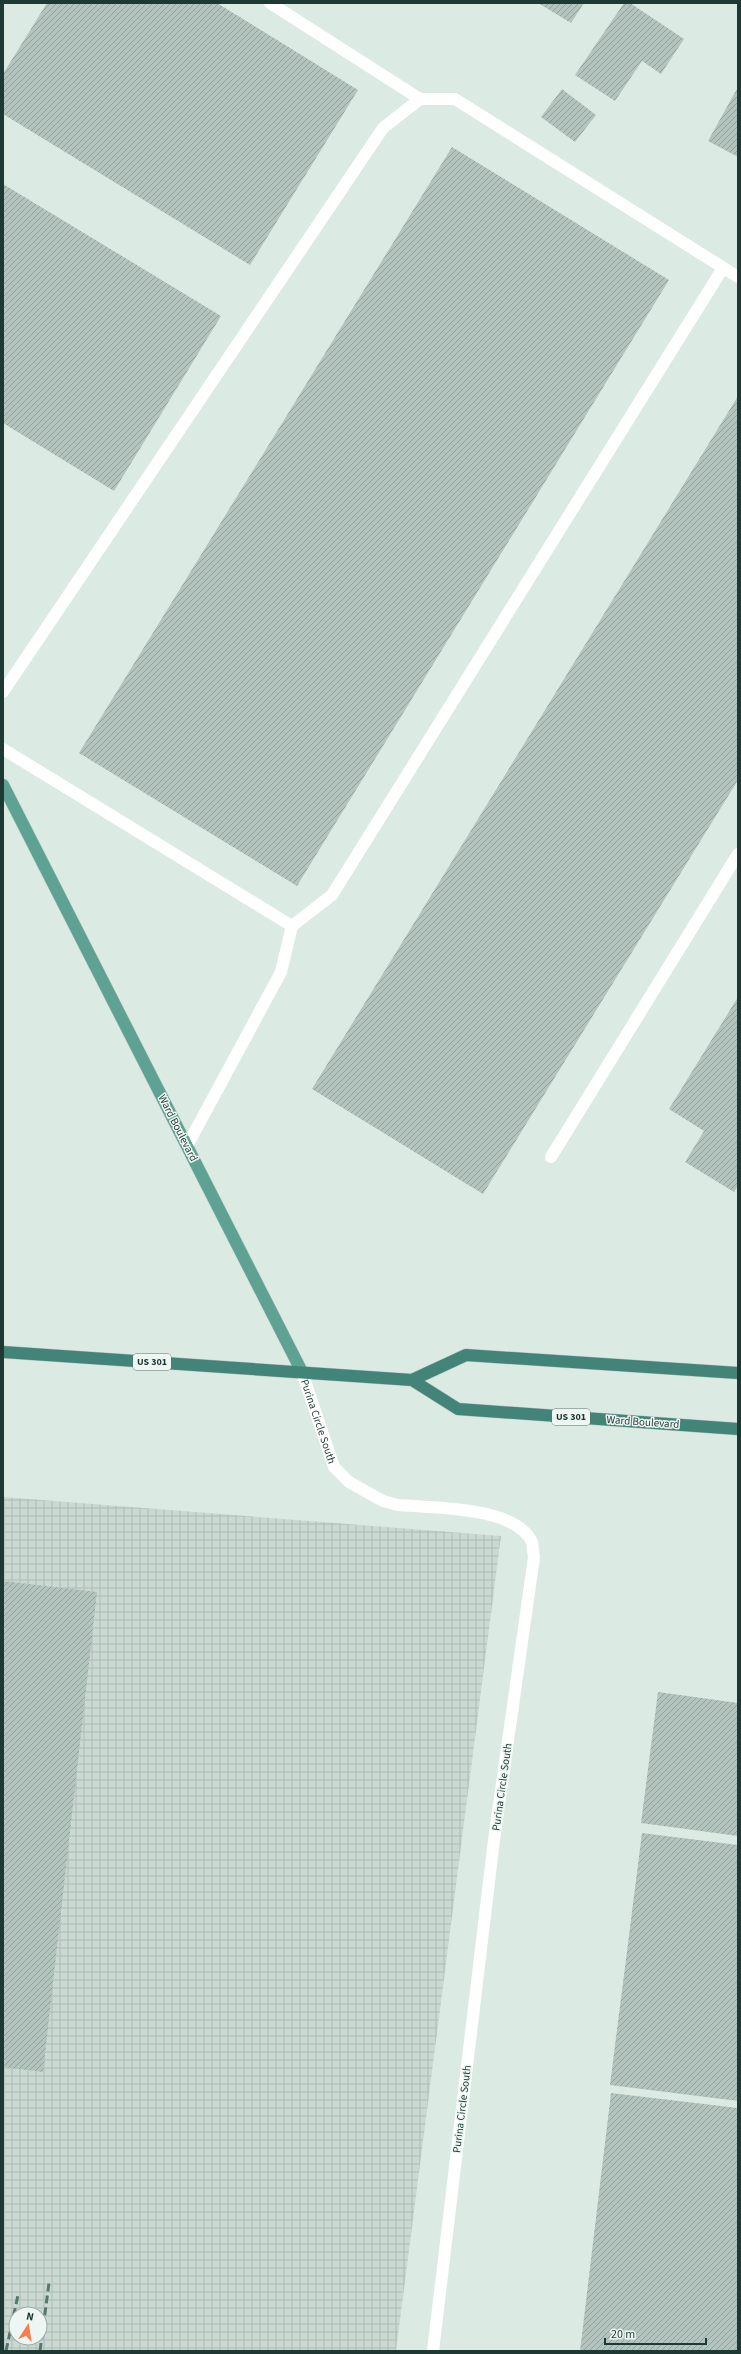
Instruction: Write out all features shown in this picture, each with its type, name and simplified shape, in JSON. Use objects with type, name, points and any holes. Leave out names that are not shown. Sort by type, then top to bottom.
[{"type":"highway","name":"US 301","points":[[3,1352],[302,1372]]},
{"type":"highway","name":"Ward Boulevard","points":[[412,1380],[466,1355],[738,1373]]},
{"type":"highway","name":"Ward Boulevard","points":[[302,1372],[412,1380],[458,1409],[737,1428]]},
{"type":"main road","name":"Ward Boulevard","points":[[3,785],[302,1372]]},
{"type":"street","points":[[270,3],[420,99],[455,99],[738,277]]},
{"type":"street","points":[[3,692],[383,128],[420,99]]},
{"type":"street","points":[[187,1146],[281,972],[292,926],[332,895],[723,268]]},
{"type":"street","points":[[3,749],[292,926]]},
{"type":"street","points":[[551,1157],[738,854]]},
{"type":"street","name":"Purina Circle South","points":[[302,1372],[334,1467],[349,1482],[383,1501],[398,1505],[491,1514],[511,1521],[523,1530],[532,1542],[534,1557],[494,1840],[433,2351]]},
{"type":"shaded area","points":[[3,1497],[501,1536],[396,2351],[3,2351]]},
{"type":"building","points":[[47,3],[217,3],[358,90],[250,265],[3,114],[3,74]]},
{"type":"building","points":[[538,3],[584,3],[571,23]]},
{"type":"building","points":[[624,3],[630,3],[684,39],[661,74],[642,61],[615,101],[575,75]]},
{"type":"building","points":[[738,87],[738,157],[708,141]]},
{"type":"building","points":[[562,89],[596,115],[575,142],[541,117]]},
{"type":"building","points":[[452,147],[669,280],[297,886],[79,753]]},
{"type":"building","points":[[3,184],[221,316],[114,491],[3,423]]},
{"type":"building","points":[[738,396],[738,780],[483,1194],[312,1089]]},
{"type":"building","points":[[738,997],[738,1186],[734,1192],[685,1162],[704,1131],[669,1109]]},
{"type":"building","points":[[3,1581],[97,1592],[43,2072],[3,2067]]},
{"type":"building","points":[[658,1692],[738,1703],[738,1836],[641,1823]]},
{"type":"building","points":[[642,1833],[738,1845],[738,2101],[610,2085]]},
{"type":"building","points":[[611,2093],[738,2108],[738,2351],[580,2351]]},
{"type":"railway","points":[[40,2351],[49,2283]]},
{"type":"railway","points":[[6,2351],[18,2295]]}]
